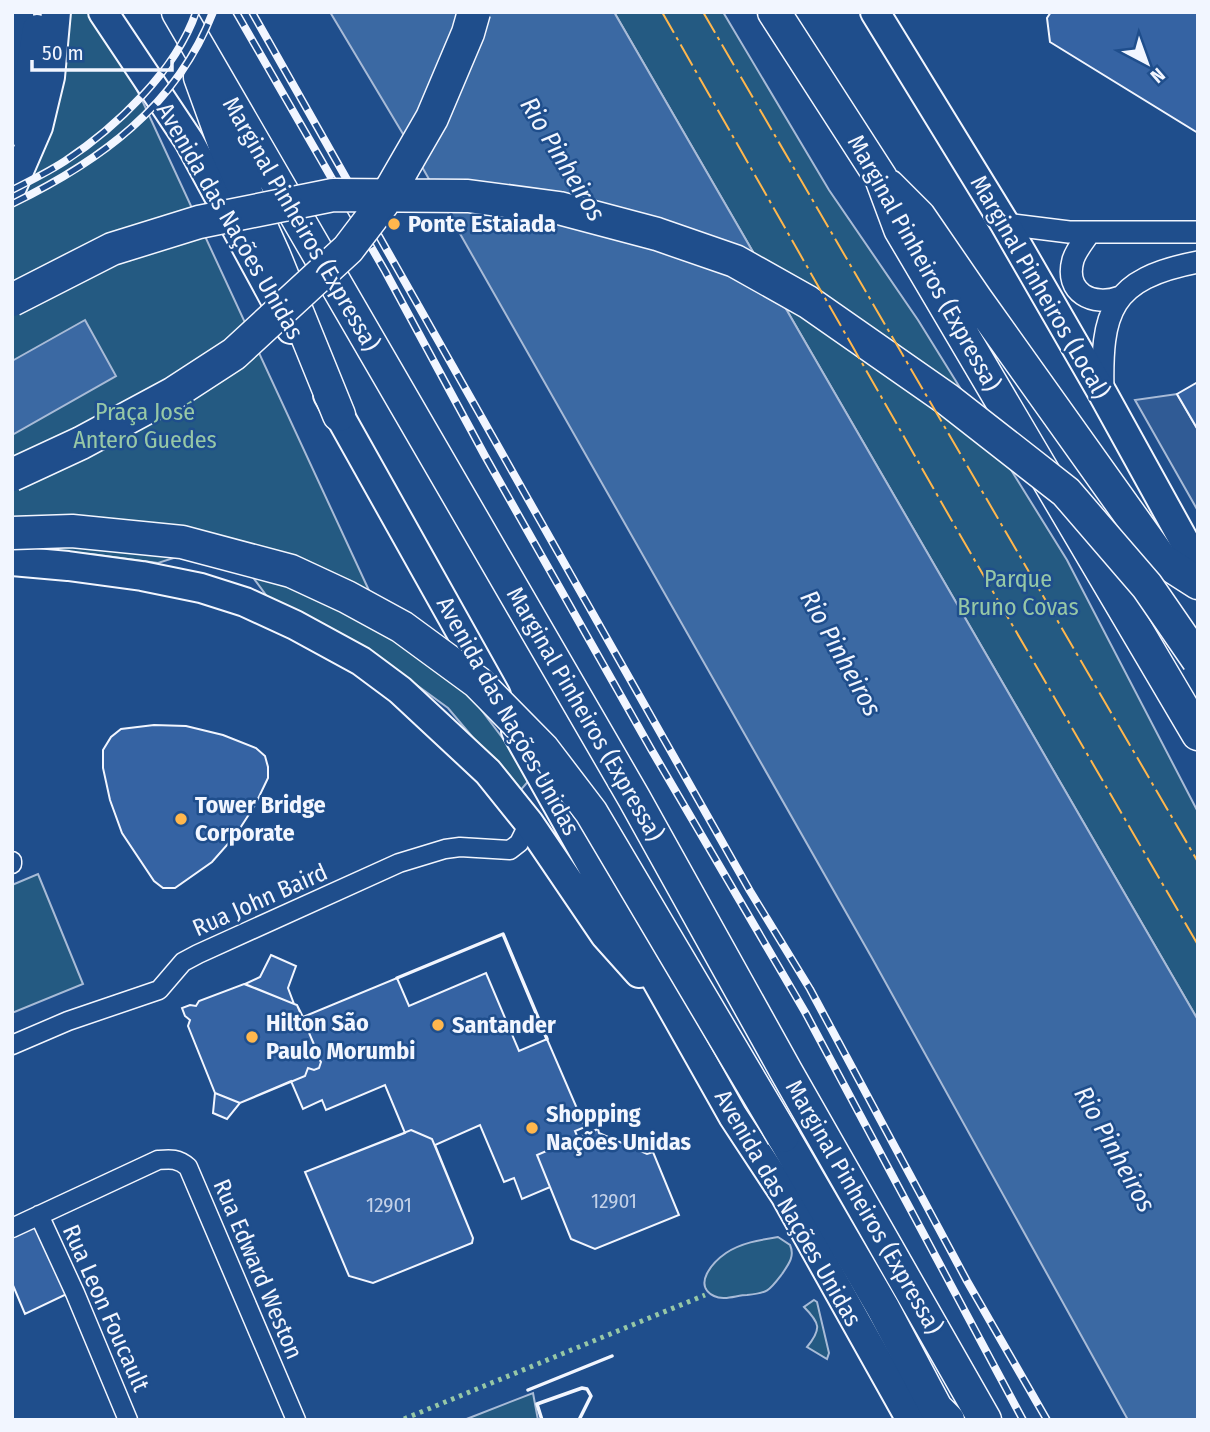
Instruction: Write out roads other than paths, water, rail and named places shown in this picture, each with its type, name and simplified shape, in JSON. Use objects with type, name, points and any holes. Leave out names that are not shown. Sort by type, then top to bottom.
[{"type":"highway","points":[[17,119],[31,67],[37,12]]},
{"type":"highway","points":[[12,187],[38,127],[50,77],[56,12]]},
{"type":"highway","name":"Avenida das Nações Unidas","points":[[103,12],[189,141],[339,415],[733,1116],[785,1195],[911,1420]]},
{"type":"highway","points":[[12,475],[81,443],[174,393],[233,354],[348,249],[383,203],[432,118],[468,33],[474,12]]},
{"type":"highway","name":"Marginal Pinheiros (Local)","points":[[875,12],[1005,224],[1198,566]]},
{"type":"highway","points":[[180,15],[220,135],[274,255],[339,415]]},
{"type":"highway","name":"Marginal Pinheiros (Expressa)","points":[[180,15],[635,798],[787,1073],[985,1420]]},
{"type":"highway","name":"Marginal Pinheiros (Expressa)","points":[[776,15],[881,178],[900,229],[1198,734]]},
{"type":"highway","points":[[881,178],[919,215],[1162,560],[1198,583]]},
{"type":"highway","points":[[12,300],[112,249],[199,222],[333,195],[468,195],[559,208],[657,234],[735,261],[808,302],[947,399],[1066,492],[1147,586],[1198,660]]},
{"type":"highway","points":[[12,533],[72,531],[182,542],[291,571],[347,597],[401,627],[477,682],[543,749],[591,812],[883,1308],[936,1409],[948,1420]]},
{"type":"highway","points":[[12,561],[142,576],[201,588],[245,602],[295,625],[361,661],[400,690],[488,772],[529,823],[605,935],[676,1014]]},
{"type":"main road","points":[[17,119],[20,12]]},
{"type":"street","points":[[1005,224],[1090,232],[1198,232]]},
{"type":"street","points":[[1090,232],[1073,258],[1073,283],[1085,297],[1093,300],[1106,301],[1120,297]]},
{"type":"street","points":[[1103,394],[1102,352],[1105,328],[1120,297],[1133,285],[1153,275],[1198,262]]},
{"type":"street","name":"Rua John Baird","points":[[12,1045],[68,1021],[159,990],[183,962],[198,954],[399,863],[452,848],[510,850],[519,844],[529,823]]},
{"type":"street","name":"Rua Edward Weston","points":[[38,1216],[158,1160],[181,1161],[188,1167],[296,1420]]},
{"type":"street","points":[[12,1228],[38,1216]]},
{"type":"street","name":"Rua Leon Foucault","points":[[38,1216],[75,1293],[128,1420]]},
{"type":"water","name":"Rio Pinheiros","points":[[330,12],[614,12],[1198,1020],[1198,1420],[1128,1420],[872,958],[409,144]]},
{"type":"water","points":[[85,320],[116,376],[12,435],[12,361]]},
{"type":"railway","points":[[12,190],[65,161],[123,115],[174,56],[196,12]]},
{"type":"railway","points":[[12,204],[75,169],[132,128],[178,76],[197,46],[213,12]]},
{"type":"railway","points":[[236,12],[385,271],[485,456],[651,749],[805,1012],[1023,1420]]},
{"type":"railway","points":[[252,12],[750,891],[810,989],[967,1281],[1047,1420]]},
{"type":"place","name":"Ponte Estaiada","points":[[394,224]]},
{"type":"place","name":"Tower Bridge Corporate","points":[[181,819]]},
{"type":"place","name":"Santander","points":[[438,1025]]},
{"type":"place","name":"Hilton São Paulo Morumbi","points":[[252,1037]]},
{"type":"place","name":"Shopping Nações Unidas","points":[[532,1128]]},
{"type":"park label","name":"Praça José Antero Guedes","points":[[145,426]]},
{"type":"park label","name":"Parque Bruno Covas","points":[[1018,593]]}]
